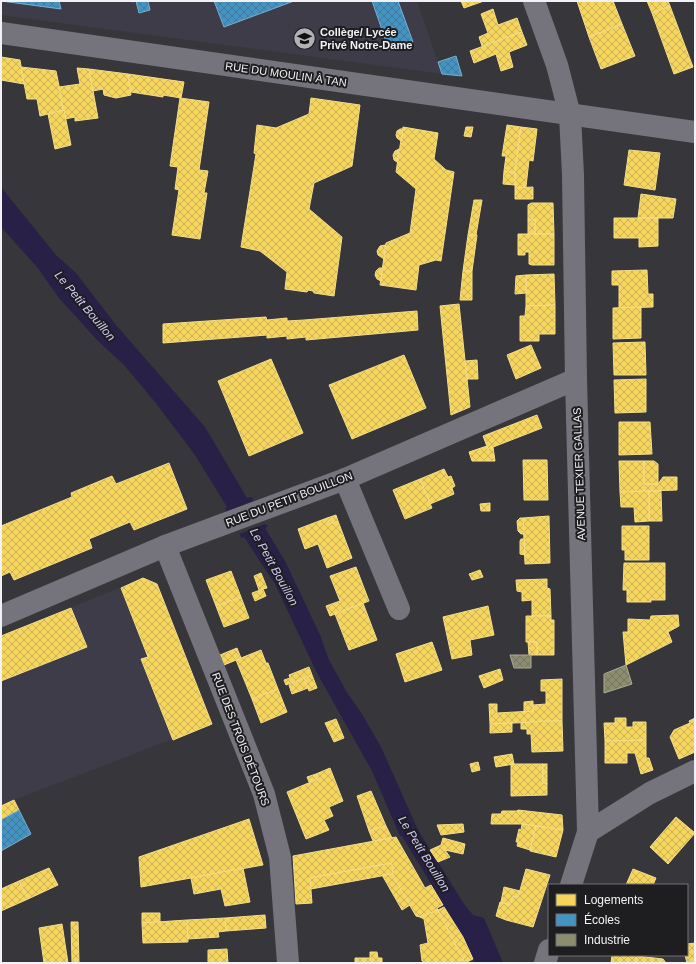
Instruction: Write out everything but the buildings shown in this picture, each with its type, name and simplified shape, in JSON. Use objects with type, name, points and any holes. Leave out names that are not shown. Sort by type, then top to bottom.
[{"type":"street","name":"AVENUE TEXIER GALLAS","points":[[534,1],[558,65],[570,115],[573,175],[576,379],[588,832],[571,884]]},
{"type":"street","name":"RUE DU MOULIN À TAN","points":[[1,33],[695,132]]},
{"type":"street","name":"RUE DU PETIT BOUILLON","points":[[1,616],[165,546],[345,478],[576,379]]},
{"type":"street","points":[[345,478],[398,609]]},
{"type":"street","name":"RUE DES TROIS DÉTOURS","points":[[165,546],[264,794],[280,857],[288,963]]},
{"type":"street","points":[[588,832],[650,793],[695,771]]},
{"type":"street","points":[[545,963],[548,953]]},
{"type":"shaded area","name":"Collège/ Lycée Privé Notre-Dame","points":[[1,1],[417,1],[442,74],[1,15]]},
{"type":"shaded area","points":[[143,578],[157,584],[212,724],[14,800],[1,820],[1,636]]},
{"type":"water","name":"Le Petit Bouillon","points":[[1,187],[56,255],[76,273],[116,325],[205,427],[247,498],[252,497],[253,501],[226,512],[225,509],[227,507],[195,455],[155,402],[124,365],[97,340],[59,298],[37,267],[1,227]]},
{"type":"water","name":"Le Petit Bouillon","points":[[265,524],[268,526],[265,528],[285,561],[320,635],[329,660],[346,691],[362,714],[381,747],[418,830],[464,904],[473,915],[484,918],[503,963],[475,963],[463,937],[402,836],[400,836],[372,771],[317,673],[275,584],[244,537],[241,538],[240,534]]},
{"type":"place","name":"Collège/ Lycée Privé Notre-Dame","points":[[304,38]]}]
